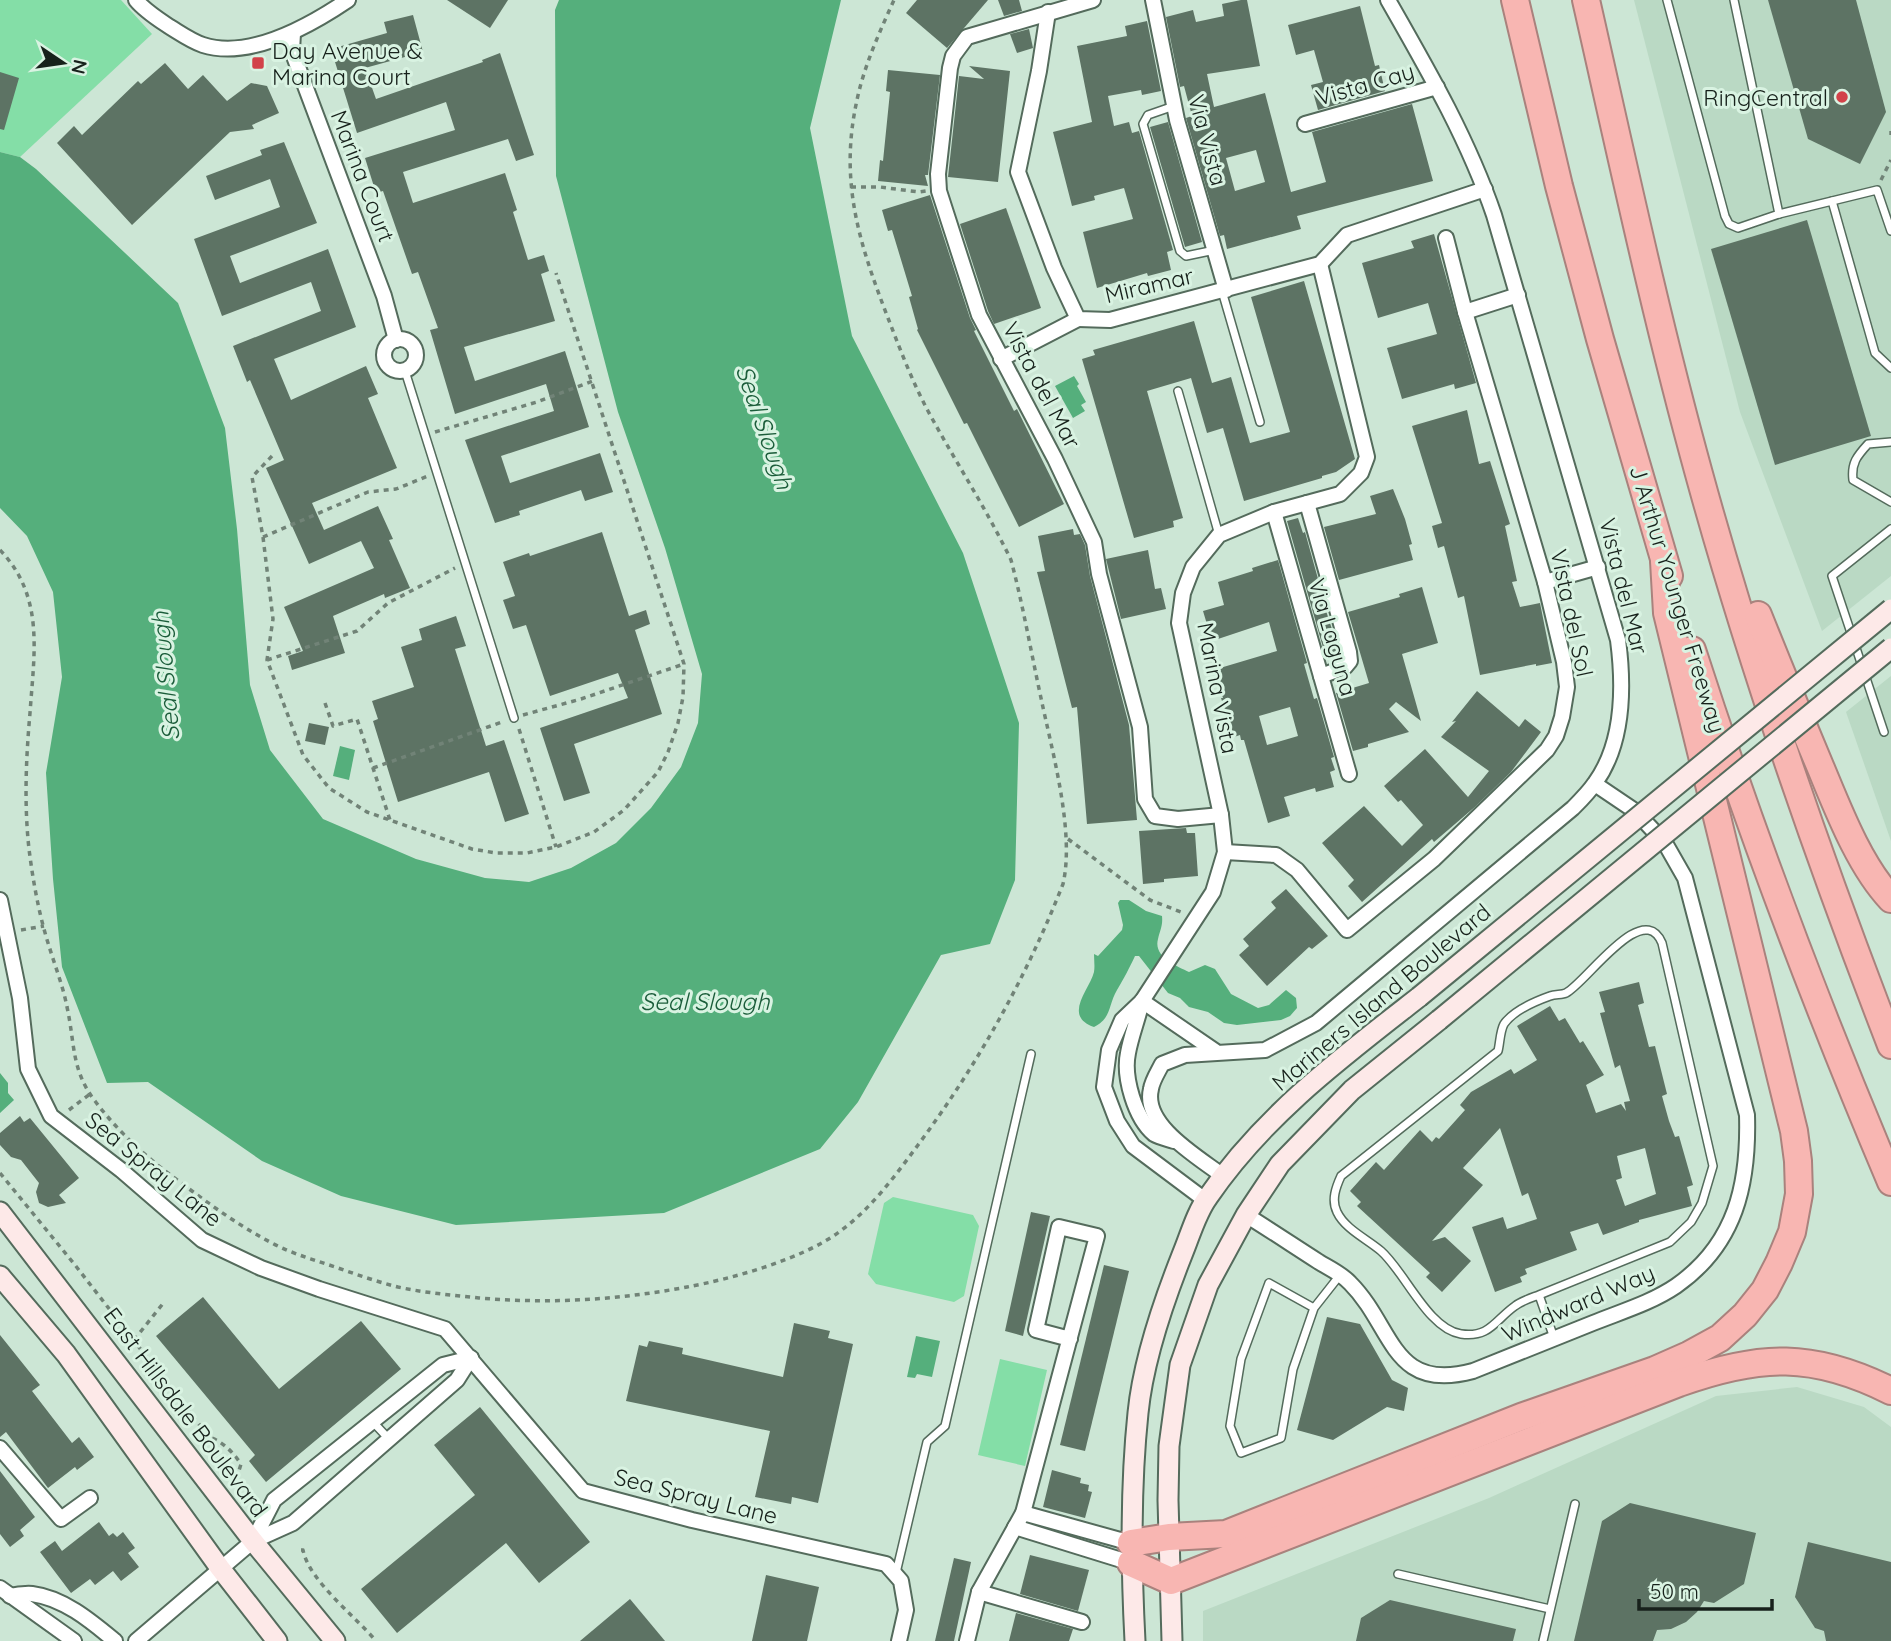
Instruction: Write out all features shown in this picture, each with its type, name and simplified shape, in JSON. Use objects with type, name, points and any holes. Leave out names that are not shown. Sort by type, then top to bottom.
[{"type":"highway","name":"J Arthur Younger Freeway","points":[[1515,0],[1522,39],[1596,327],[1664,561],[1750,824],[1821,1011],[1891,1182]]},
{"type":"highway","points":[[1586,0],[1655,308],[1731,585],[1800,794],[1891,1045]]},
{"type":"highway","points":[[1699,475],[1833,798],[1856,845],[1891,900]]},
{"type":"highway","points":[[1131,1553],[1169,1537],[1226,1534],[1521,1416],[1689,1356],[1720,1338],[1745,1315],[1765,1290],[1792,1232],[1799,1194],[1794,1131],[1667,613],[1664,561]]},
{"type":"highway","points":[[1131,1553],[1171,1581],[1713,1371],[1744,1363],[1807,1362],[1858,1376],[1891,1391]]},
{"type":"main road","name":"Mariners Island Boulevard","points":[[1135,1641],[1131,1553],[1138,1411],[1169,1287],[1205,1200],[1293,1097],[1419,997],[1891,609]]},
{"type":"main road","points":[[1172,1641],[1169,1446],[1180,1365],[1208,1285],[1245,1215],[1280,1164],[1343,1099],[1891,648]]},
{"type":"main road","name":"East Hillsdale Boulevard","points":[[0,1212],[253,1541],[335,1641]]},
{"type":"main road","points":[[0,1276],[66,1354],[219,1568],[277,1641]]},
{"type":"street","points":[[136,0],[155,17],[180,33],[204,45],[228,48],[293,33],[348,0]]},
{"type":"street","name":"Vista del Mar","points":[[1093,0],[967,37],[953,56],[939,187],[979,316],[1055,459],[1094,542],[1099,574],[1140,727],[1145,799],[1155,816],[1178,819],[1221,815]]},
{"type":"street","name":"Via Vista","points":[[1153,0],[1174,106],[1224,290]]},
{"type":"street","name":"Vista del Mar","points":[[1223,1176],[1179,1143],[1154,1118],[1150,1090],[1162,1064],[1185,1055],[1265,1049],[1316,1023],[1573,808],[1595,784],[1617,732],[1622,668],[1618,640],[1485,189],[1437,87],[1388,0]]},
{"type":"street","name":"Miramar","points":[[1048,12],[1040,71],[1018,172],[1054,268],[1077,319],[1110,320],[1320,264]]},
{"type":"street","name":"Marina Court","points":[[293,33],[292,51],[384,296],[396,340]]},
{"type":"street","name":"Vista Cay","points":[[1305,124],[1437,87]]},
{"type":"street","points":[[1320,264],[1347,235],[1485,189]]},
{"type":"street","name":"Vista del Sol","points":[[1225,852],[1276,855],[1297,870],[1347,930],[1434,859],[1547,750],[1556,736],[1567,687],[1545,582],[1465,312],[1446,238]]},
{"type":"street","name":"Marina Vista","points":[[1205,1200],[1133,1146],[1117,1121],[1104,1087],[1109,1050],[1122,1020],[1142,1001],[1213,892],[1225,852],[1221,815],[1179,623],[1183,593],[1193,567],[1219,535],[1274,512],[1340,494],[1362,473],[1367,457],[1320,264]]},
{"type":"street","points":[[1465,312],[1518,295]]},
{"type":"street","points":[[1001,359],[1077,319]]},
{"type":"street","points":[[396,340],[406,341],[413,346],[416,356],[413,365],[405,371],[396,371],[389,367],[384,359],[384,351],[396,340]]},
{"type":"street","points":[[1307,503],[1350,661],[1345,667],[1321,676]]},
{"type":"street","name":"Via Laguna","points":[[1274,512],[1349,774]]},
{"type":"street","name":"Vista del Sol","points":[[1545,582],[1598,567]]},
{"type":"street","name":"Windward Way","points":[[1245,1215],[1349,1281],[1371,1308],[1391,1346],[1408,1364],[1429,1375],[1451,1377],[1473,1371],[1640,1305],[1676,1285],[1706,1259],[1728,1227],[1743,1189],[1748,1153],[1747,1115],[1685,878],[1665,843],[1634,811],[1595,784]]},
{"type":"street","name":"Sea Spray Lane","points":[[0,900],[20,998],[28,1069],[51,1116],[121,1170],[202,1240],[261,1268],[307,1285],[445,1329],[583,1491],[692,1520],[886,1564],[896,1575]]},
{"type":"street","points":[[1142,1001],[1215,1051]]},
{"type":"street","name":"Marina Vista","points":[[1142,1001],[1128,1054],[1127,1082],[1138,1112],[1154,1134],[1179,1143]]},
{"type":"street","points":[[967,1641],[979,1592],[1023,1513],[1070,1339],[1097,1236],[1059,1227],[1035,1330],[1070,1339]]},
{"type":"street","points":[[253,1541],[274,1500],[443,1365],[471,1358]]},
{"type":"street","points":[[136,1641],[253,1541],[293,1523],[457,1380],[471,1358]]},
{"type":"street","points":[[0,1448],[61,1519],[90,1498]]},
{"type":"street","points":[[1023,1513],[1131,1553]]},
{"type":"street","points":[[1015,1527],[1131,1553]]},
{"type":"street","points":[[896,1575],[901,1581],[906,1610],[898,1641]]},
{"type":"street","points":[[5,1592],[74,1641]]},
{"type":"street","points":[[5,1592],[48,1598],[89,1619],[115,1641]]},
{"type":"street","points":[[979,1592],[1082,1622]]},
{"type":"lane","points":[[1667,0],[1729,224],[1738,228],[1779,214],[1877,190],[1891,231]]},
{"type":"lane","points":[[1734,0],[1779,214]]},
{"type":"lane","points":[[1174,106],[1148,115],[1143,124],[1180,251],[1186,256],[1214,250]]},
{"type":"lane","points":[[1832,201],[1875,353],[1891,368]]},
{"type":"lane","points":[[1224,290],[1260,422]]},
{"type":"lane","points":[[405,371],[514,718]]},
{"type":"lane","points":[[1178,391],[1219,535]]},
{"type":"lane","points":[[1891,442],[1868,444],[1857,456],[1852,467],[1853,480],[1891,502]]},
{"type":"lane","points":[[1884,732],[1832,576],[1891,529]]},
{"type":"lane","points":[[1652,930],[1658,933],[1662,943],[1713,1166],[1709,1182],[1702,1203],[1691,1222],[1670,1242],[1539,1295],[1516,1305],[1488,1331],[1473,1335],[1458,1334],[1441,1326],[1382,1252],[1347,1225],[1336,1212],[1335,1191],[1341,1176],[1498,1051],[1503,1025],[1516,1014],[1552,995],[1566,993],[1628,936],[1652,930]]},
{"type":"lane","points":[[896,1575],[926,1442],[945,1426],[1031,1054]]},
{"type":"lane","points":[[1314,1308],[1269,1283],[1241,1359],[1230,1426],[1241,1453],[1281,1438],[1293,1369],[1314,1308],[1340,1275]]},
{"type":"lane","points":[[1539,1295],[1555,1339]]},
{"type":"lane","points":[[372,1421],[388,1438]]},
{"type":"lane","points":[[1543,1641],[1575,1504]]},
{"type":"lane","points":[[1398,1574],[1550,1609]]},
{"type":"path","points":[[0,550],[18,571],[32,614],[34,668],[27,754],[27,825],[33,876],[44,926],[68,1008],[76,1066],[90,1094],[121,1132],[155,1165],[237,1224],[296,1254],[398,1287],[435,1294],[516,1301],[560,1301],[651,1294],[743,1274],[834,1237],[865,1211],[946,1108],[1032,960],[1066,872],[1067,839],[1048,730],[1011,560],[928,410],[904,359],[865,259],[857,229],[851,187],[851,148],[857,99],[894,0]]},
{"type":"path","points":[[1877,190],[1891,160]]},
{"type":"path","points":[[851,187],[880,187],[919,192],[939,187]]},
{"type":"path","points":[[272,456],[252,477],[263,537],[273,619],[267,660],[303,755],[329,789],[367,813],[472,849],[496,853],[527,853],[556,847],[594,832],[624,810],[658,772],[678,723],[683,697],[684,664],[556,273]]},
{"type":"path","points":[[424,435],[593,381]]},
{"type":"path","points":[[263,537],[368,492],[396,489],[435,473]]},
{"type":"path","points":[[267,660],[357,631],[388,603],[464,563]]},
{"type":"path","points":[[373,768],[514,718],[581,699],[684,664]]},
{"type":"path","points":[[325,703],[333,726],[357,719],[390,820]]},
{"type":"path","points":[[514,718],[523,737],[556,847]]},
{"type":"path","points":[[1067,839],[1150,900],[1188,915]]},
{"type":"path","points":[[7,933],[44,926]]},
{"type":"path","points":[[76,1105],[90,1094]]},
{"type":"path","points":[[0,1173],[209,1437],[221,1441],[238,1460],[241,1464],[237,1477]]},
{"type":"path","points":[[134,1340],[165,1301]]},
{"type":"path","points":[[301,1550],[313,1571],[345,1610],[376,1641]]},
{"type":"shaded area","points":[[0,0],[121,0],[152,34],[20,157],[0,152]]},
{"type":"shaded area","points":[[1634,0],[1891,0],[1891,576],[1822,631],[1740,412]]},
{"type":"shaded area","points":[[1891,676],[1891,841],[1846,712]]},
{"type":"shaded area","points":[[893,1197],[973,1215],[979,1226],[964,1296],[954,1302],[876,1284],[868,1274],[884,1203]]},
{"type":"shaded area","points":[[1000,1359],[1047,1370],[1025,1466],[978,1455]]},
{"type":"shaded area","points":[[1797,1387],[1864,1407],[1891,1427],[1891,1641],[1203,1641],[1203,1611],[1489,1498],[1716,1396]]},
{"type":"water","name":"Seal Slough","points":[[559,0],[841,0],[810,128],[852,336],[963,553],[1019,723],[1015,880],[990,944],[941,955],[858,1102],[820,1149],[664,1213],[456,1225],[341,1196],[262,1161],[148,1082],[107,1083],[62,967],[46,773],[62,677],[53,592],[27,536],[0,508],[0,152],[20,157],[36,169],[178,303],[225,428],[237,529],[250,685],[270,750],[323,819],[416,859],[485,878],[529,882],[571,868],[616,843],[651,808],[681,767],[698,723],[702,674],[665,548],[618,412],[556,176],[555,10]]},
{"type":"water","points":[[1074,376],[1086,402],[1081,405],[1085,411],[1073,418],[1055,386]]},
{"type":"water","points":[[340,746],[355,750],[349,780],[333,776]]},
{"type":"water","points":[[1120,900],[1129,900],[1146,911],[1162,916],[1157,945],[1162,956],[1173,964],[1189,972],[1205,965],[1215,969],[1231,994],[1258,1008],[1269,1005],[1286,990],[1296,998],[1297,1008],[1290,1016],[1281,1020],[1237,1025],[1224,1023],[1208,1012],[1189,1007],[1180,998],[1168,993],[1139,956],[1135,956],[1104,1020],[1094,1027],[1085,1022],[1080,1016],[1080,1002],[1092,979],[1094,954],[1098,956],[1122,930],[1118,903]]},
{"type":"water","points":[[0,1073],[8,1083],[8,1093],[14,1100],[0,1113]]},
{"type":"water","points":[[916,1336],[940,1341],[932,1377],[917,1374],[915,1378],[907,1377]]},
{"type":"building","points":[[447,0],[508,0],[490,28]]},
{"type":"building","points":[[917,0],[988,0],[947,48],[906,13]]},
{"type":"building","points":[[998,0],[1019,0],[1022,11],[1004,16]]},
{"type":"building","points":[[1247,0],[1260,66],[1207,74],[1214,107],[1265,93],[1291,192],[1326,182],[1312,132],[1412,104],[1433,181],[1297,216],[1301,229],[1227,249],[1224,235],[1220,236],[1186,118],[1192,116],[1184,86],[1180,87],[1166,17],[1193,10],[1196,22],[1224,16],[1222,4]],"holes":[[[1256,150],[1265,182],[1235,191],[1226,158]]]},
{"type":"building","points":[[1768,0],[1856,0],[1886,112],[1860,164],[1808,139]]},
{"type":"building","points":[[1360,6],[1375,66],[1379,65],[1385,91],[1318,110],[1311,85],[1323,82],[1314,50],[1296,55],[1288,25]]},
{"type":"building","points":[[413,15],[423,52],[365,68],[376,99],[483,62],[482,60],[500,53],[534,155],[516,161],[508,139],[403,172],[413,203],[505,173],[517,210],[513,212],[528,260],[544,255],[549,271],[541,274],[555,321],[464,347],[475,381],[565,351],[589,427],[501,456],[510,483],[600,453],[613,492],[585,501],[581,490],[519,511],[520,515],[495,523],[465,440],[554,411],[546,384],[455,414],[430,330],[438,328],[418,272],[412,274],[383,191],[376,193],[365,158],[455,130],[446,102],[357,133],[331,49],[387,33],[384,22]]},
{"type":"building","points":[[1147,21],[1161,91],[1142,95],[1141,90],[1108,96],[1114,126],[1129,122],[1132,133],[1139,131],[1173,250],[1167,252],[1171,270],[1148,276],[1147,273],[1097,288],[1083,232],[1133,219],[1124,188],[1094,196],[1095,200],[1072,206],[1053,132],[1092,122],[1077,46],[1127,36],[1125,26]]},
{"type":"building","points":[[1029,29],[1033,48],[1017,53],[1010,34]]},
{"type":"building","points":[[165,63],[188,89],[203,75],[227,101],[251,83],[267,86],[279,113],[252,125],[254,129],[230,132],[132,225],[57,143],[74,126],[82,135],[138,81],[141,84]]},
{"type":"building","points":[[969,66],[1010,71],[998,182],[948,177],[959,76],[984,79]]},
{"type":"building","points":[[888,70],[940,75],[928,175],[925,175],[928,186],[878,181],[880,160],[883,161],[890,92],[886,91]]},
{"type":"building","points":[[0,72],[19,78],[4,130],[0,129]]},
{"type":"building","points":[[1168,122],[1202,242],[1185,247],[1150,127]]},
{"type":"building","points":[[284,142],[317,223],[230,256],[240,283],[328,249],[356,327],[274,359],[291,400],[366,366],[378,394],[368,398],[397,468],[312,503],[324,530],[378,506],[393,539],[389,540],[410,588],[385,598],[384,594],[333,616],[345,653],[292,670],[288,656],[303,651],[284,607],[374,568],[361,541],[309,564],[266,468],[284,460],[233,346],[321,311],[311,282],[222,316],[194,239],[280,207],[270,179],[215,200],[206,176],[262,155],[260,150]]},
{"type":"building","points":[[930,195],[976,330],[974,331],[1014,411],[1017,409],[1064,504],[1019,527],[917,330],[909,297],[912,296],[892,230],[888,231],[882,210]]},
{"type":"building","points":[[1006,208],[1041,308],[994,324],[960,224]]},
{"type":"building","points":[[1807,220],[1871,436],[1775,465],[1711,249]]},
{"type":"building","points":[[1434,234],[1476,383],[1455,389],[1454,384],[1402,399],[1387,348],[1437,334],[1428,303],[1378,318],[1362,263],[1414,248],[1411,241]]},
{"type":"building","points":[[1304,281],[1355,459],[1322,478],[1244,501],[1223,428],[1207,433],[1191,378],[1147,391],[1183,518],[1173,521],[1174,527],[1134,538],[1082,359],[1095,355],[1093,350],[1194,321],[1212,383],[1231,377],[1250,443],[1290,432],[1251,297]]},
{"type":"building","points":[[1467,410],[1479,464],[1490,461],[1510,524],[1505,526],[1517,581],[1512,582],[1520,607],[1540,603],[1552,663],[1480,675],[1464,596],[1458,598],[1444,546],[1438,548],[1432,526],[1442,523],[1412,426]]},
{"type":"building","points":[[1393,489],[1405,519],[1413,560],[1339,580],[1324,527],[1376,514],[1370,496]]},
{"type":"building","points":[[1298,518],[1303,533],[1305,532],[1318,586],[1340,654],[1326,658],[1287,521]]},
{"type":"building","points":[[1073,529],[1074,535],[1080,534],[1085,545],[1090,576],[1129,725],[1137,820],[1087,824],[1077,707],[1072,708],[1037,572],[1045,571],[1038,536]]},
{"type":"building","points":[[602,532],[629,616],[646,610],[650,624],[635,630],[662,714],[574,744],[590,793],[564,801],[540,728],[628,698],[618,673],[550,696],[526,625],[513,629],[503,600],[515,596],[503,562]]},
{"type":"building","points":[[1148,550],[1155,589],[1161,588],[1166,609],[1121,619],[1106,559]]},
{"type":"building","points":[[1278,560],[1307,663],[1304,664],[1334,757],[1331,758],[1335,770],[1330,772],[1334,787],[1316,792],[1315,788],[1284,797],[1290,816],[1268,823],[1244,740],[1241,740],[1240,735],[1234,737],[1217,677],[1220,668],[1277,651],[1269,622],[1212,641],[1203,611],[1224,605],[1218,582],[1253,571],[1252,568]],"holes":[[[1290,707],[1298,736],[1267,745],[1259,716]]]},
{"type":"building","points":[[1422,587],[1438,643],[1402,654],[1421,721],[1396,702],[1389,709],[1409,732],[1353,751],[1336,693],[1369,683],[1348,612],[1400,597],[1399,594]]},
{"type":"building","points":[[456,616],[466,646],[455,649],[486,746],[504,740],[529,814],[505,822],[489,772],[398,802],[373,721],[378,719],[372,701],[414,687],[401,647],[422,640],[419,629]]},
{"type":"building","points":[[1477,691],[1519,727],[1525,719],[1541,732],[1511,772],[1476,806],[1434,842],[1432,839],[1362,902],[1348,886],[1354,880],[1322,843],[1364,806],[1402,846],[1423,825],[1401,800],[1398,802],[1384,786],[1425,749],[1468,797],[1489,771],[1441,737]]},
{"type":"building","points":[[309,723],[329,727],[325,745],[305,741]]},
{"type":"building","points":[[1186,828],[1187,833],[1195,833],[1198,876],[1143,884],[1139,831]]},
{"type":"building","points":[[1286,889],[1328,936],[1312,949],[1309,947],[1267,986],[1239,955],[1249,946],[1243,939],[1276,908],[1271,902]]},
{"type":"building","points":[[1639,982],[1644,1003],[1638,1005],[1649,1047],[1655,1046],[1667,1094],[1662,1096],[1675,1137],[1679,1136],[1693,1185],[1687,1187],[1692,1206],[1639,1220],[1603,1235],[1598,1223],[1570,1232],[1577,1250],[1525,1269],[1527,1274],[1520,1277],[1522,1282],[1495,1292],[1472,1227],[1503,1217],[1507,1229],[1537,1219],[1528,1193],[1522,1196],[1500,1128],[1463,1168],[1483,1185],[1432,1241],[1445,1237],[1471,1261],[1442,1292],[1426,1277],[1430,1273],[1357,1206],[1361,1202],[1350,1191],[1376,1162],[1384,1170],[1420,1130],[1432,1142],[1436,1137],[1439,1139],[1465,1110],[1460,1105],[1471,1092],[1511,1069],[1514,1074],[1537,1060],[1517,1026],[1550,1006],[1559,1021],[1565,1018],[1580,1043],[1583,1041],[1604,1075],[1586,1085],[1596,1113],[1621,1104],[1626,1111],[1624,1102],[1630,1101],[1620,1065],[1615,1068],[1600,1013],[1605,1012],[1599,992]],"holes":[[[1645,1148],[1656,1194],[1625,1206],[1616,1180],[1622,1178],[1617,1156]]]},
{"type":"building","points":[[20,1116],[24,1122],[30,1118],[79,1178],[59,1195],[66,1203],[48,1207],[39,1203],[36,1192],[39,1183],[21,1160],[11,1157],[0,1145],[0,1133]]},
{"type":"building","points":[[1031,1212],[1050,1216],[1023,1336],[1005,1331]]},
{"type":"building","points":[[1104,1265],[1129,1271],[1085,1451],[1060,1445]]},
{"type":"building","points":[[203,1297],[279,1389],[361,1321],[401,1369],[266,1482],[249,1461],[255,1455],[156,1336]]},
{"type":"building","points":[[1327,1317],[1360,1324],[1392,1380],[1408,1388],[1404,1411],[1387,1407],[1333,1440],[1297,1430]]},
{"type":"building","points":[[794,1323],[830,1331],[828,1338],[853,1344],[818,1503],[792,1497],[791,1504],[755,1497],[770,1431],[626,1401],[639,1345],[647,1347],[649,1341],[683,1348],[682,1354],[783,1377]]},
{"type":"building","points":[[0,1335],[40,1385],[32,1391],[72,1443],[79,1437],[94,1457],[77,1470],[75,1467],[48,1488],[6,1432],[0,1437]]},
{"type":"building","points":[[480,1407],[590,1542],[539,1583],[506,1543],[397,1633],[361,1589],[475,1495],[434,1445]]},
{"type":"building","points":[[1052,1470],[1081,1478],[1080,1483],[1089,1485],[1088,1491],[1092,1492],[1085,1518],[1043,1507]]},
{"type":"building","points":[[0,1471],[35,1517],[20,1530],[24,1536],[10,1547],[0,1534]]},
{"type":"building","points":[[1630,1503],[1756,1533],[1744,1584],[1714,1603],[1704,1601],[1686,1622],[1671,1629],[1657,1630],[1653,1641],[1574,1641],[1602,1521]]},
{"type":"building","points":[[99,1522],[109,1536],[113,1533],[117,1537],[123,1532],[135,1548],[128,1553],[139,1567],[121,1581],[113,1571],[95,1585],[90,1579],[71,1593],[40,1552],[55,1541],[62,1551]]},
{"type":"building","points":[[1808,1542],[1891,1562],[1891,1641],[1826,1641],[1824,1631],[1815,1628],[1795,1597]]},
{"type":"building","points":[[1030,1555],[1089,1570],[1078,1611],[1020,1594]]},
{"type":"building","points":[[954,1558],[971,1562],[954,1641],[935,1641]]},
{"type":"building","points":[[766,1575],[819,1587],[807,1641],[752,1641]]},
{"type":"building","points":[[630,1599],[665,1641],[580,1641]]},
{"type":"building","points":[[1390,1600],[1516,1629],[1513,1641],[1356,1641],[1361,1618]]},
{"type":"building","points":[[1016,1613],[1073,1629],[1069,1641],[1009,1641]]},
{"type":"place","name":"Day Avenue & Marina Court","points":[[258,63]]},
{"type":"place","name":"RingCentral","points":[[1842,97]]}]
